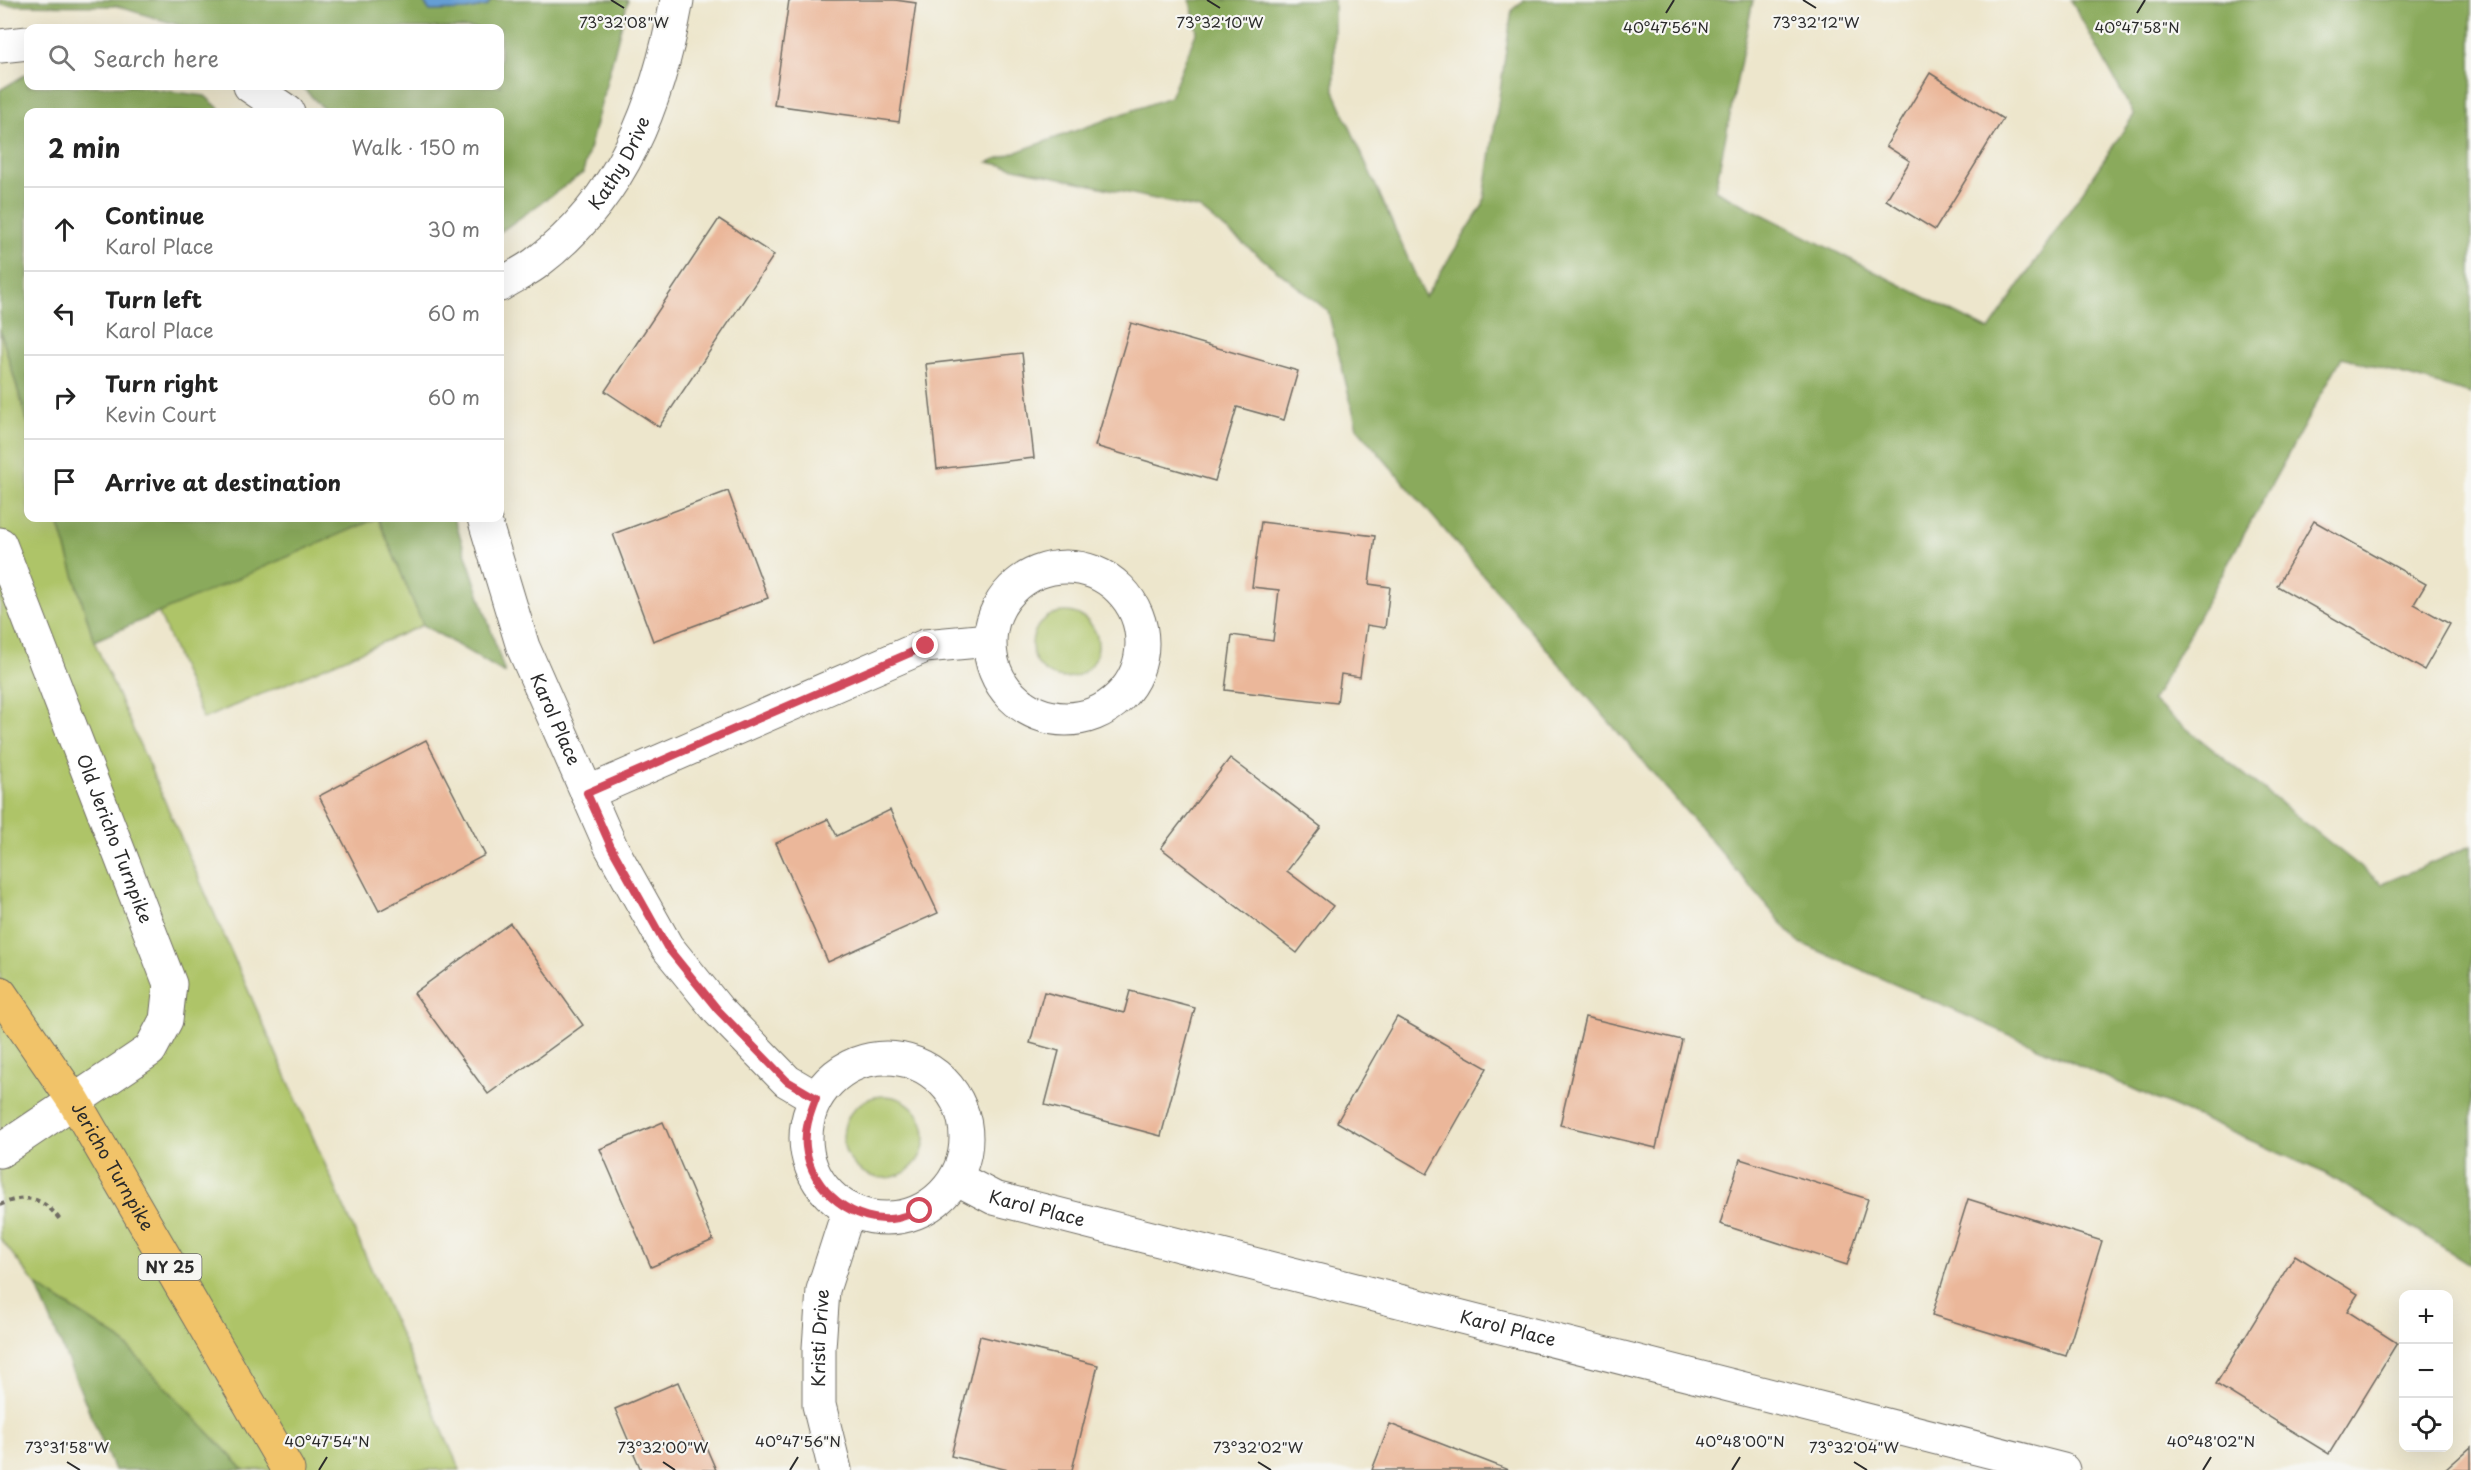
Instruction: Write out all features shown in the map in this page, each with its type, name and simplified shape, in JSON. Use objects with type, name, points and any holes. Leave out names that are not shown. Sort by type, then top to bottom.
[{"type":"main road","name":"Jericho Turnpike","points":[[0,993],[74,1101],[288,1470]]},
{"type":"street","name":"Kathy Drive","points":[[504,283],[535,264],[573,230],[608,191],[631,152],[652,103],[677,0]]},
{"type":"street","points":[[0,46],[24,44]]},
{"type":"street","points":[[256,90],[282,108]]},
{"type":"street","name":"Karol Place","points":[[485,522],[523,647],[611,847],[667,947],[718,1010],[787,1081],[816,1098]]},
{"type":"street","name":"Old Jericho Turnpike","points":[[0,544],[170,984],[166,1020],[150,1050],[0,1151]]},
{"type":"street","points":[[1054,567],[1080,567],[1105,576],[1124,593],[1137,616],[1142,641],[1139,664],[1134,675],[1128,686],[1112,703],[1091,714],[1068,719],[1043,716],[1021,705],[1004,688],[992,665],[989,640],[994,614],[1009,592],[1029,575],[1054,567]]},
{"type":"street","points":[[587,793],[926,646],[989,640]]},
{"type":"street","points":[[883,1057],[910,1060],[934,1072],[951,1089],[962,1110],[967,1133],[964,1156],[956,1178],[941,1197],[920,1211],[897,1218],[872,1217],[849,1209],[828,1194],[814,1173],[806,1148],[807,1122],[816,1098],[832,1077],[856,1063],[883,1057]]},
{"type":"street","name":"Karol Place","points":[[956,1178],[994,1198],[2063,1470]]},
{"type":"street","name":"Kristi Drive","points":[[835,1470],[819,1405],[819,1348],[823,1290],[849,1209]]},
{"type":"path","points":[[0,1205],[14,1199],[30,1199],[42,1203],[60,1220]]},
{"type":"green space","points":[[0,0],[422,0],[430,11],[467,10],[487,6],[491,0],[628,0],[583,173],[504,229],[504,108],[323,108],[305,90],[504,90],[504,24],[175,24],[116,6],[0,5]]},
{"type":"green space","points":[[1190,0],[1334,0],[1334,91],[1425,297],[1483,205],[1512,10],[1524,0],[1753,0],[1715,190],[1989,330],[2134,115],[2071,0],[2471,0],[2471,394],[2342,357],[2152,701],[2382,884],[2471,846],[2471,1265],[2327,1174],[1798,942],[1357,428],[1328,311],[1200,209],[988,162],[1170,97],[1197,31]]},
{"type":"green space","points":[[24,75],[24,90],[162,90],[205,96],[218,108],[24,108],[24,411],[0,330],[0,90]]},
{"type":"green space","points":[[0,330],[24,411],[24,522],[58,522],[94,641],[460,1470],[244,1470],[120,1339],[36,1285],[0,1238]]},
{"type":"green space","points":[[58,522],[368,522],[94,641]]},
{"type":"green space","points":[[369,522],[380,522],[423,625],[203,719],[158,611]]},
{"type":"green space","points":[[380,522],[455,522],[505,673],[423,625]]},
{"type":"green space","points":[[1058,612],[1072,612],[1084,617],[1093,626],[1098,645],[1096,658],[1089,669],[1072,678],[1058,678],[1046,673],[1037,664],[1032,652],[1032,638],[1037,626],[1046,617]]},
{"type":"green space","points":[[884,1096],[900,1099],[913,1108],[922,1121],[925,1137],[922,1153],[913,1166],[900,1175],[884,1178],[868,1175],[855,1166],[846,1153],[843,1137],[846,1121],[855,1108],[868,1099]]},
{"type":"green space","points":[[36,1285],[120,1339],[244,1470],[114,1470]]},
{"type":"water","points":[[422,0],[491,0],[487,6],[467,10],[430,11]]},
{"type":"building","points":[[789,0],[895,0],[916,3],[899,122],[774,105]]},
{"type":"building","points":[[1930,73],[2003,119],[1935,230],[1886,200],[1910,161],[1886,146]]},
{"type":"building","points":[[719,219],[774,255],[659,427],[605,391]]},
{"type":"building","points":[[1131,323],[1298,371],[1284,420],[1237,407],[1215,481],[1095,446]]},
{"type":"building","points":[[1022,353],[1034,458],[937,469],[926,364]]},
{"type":"building","points":[[728,491],[768,598],[653,641],[613,534]]},
{"type":"building","points":[[2314,521],[2426,584],[2414,604],[2450,624],[2424,670],[2277,586]]},
{"type":"building","points":[[1261,522],[1375,536],[1369,584],[1390,587],[1385,628],[1367,625],[1360,677],[1341,674],[1337,703],[1225,690],[1232,635],[1273,641],[1279,590],[1252,587]]},
{"type":"building","points":[[426,740],[485,855],[379,911],[319,796]]},
{"type":"building","points":[[1230,758],[1321,827],[1287,871],[1333,906],[1297,953],[1161,848]]},
{"type":"building","points":[[890,810],[938,913],[828,962],[776,843],[828,819],[837,836]]},
{"type":"building","points":[[510,923],[583,1025],[488,1094],[414,993]]},
{"type":"building","points":[[1130,991],[1195,1008],[1161,1136],[1045,1105],[1059,1051],[1030,1043],[1044,992],[1124,1013]]},
{"type":"building","points":[[1397,1017],[1487,1068],[1427,1174],[1337,1122]]},
{"type":"building","points":[[1585,1017],[1682,1040],[1656,1148],[1560,1125]]},
{"type":"building","points":[[663,1122],[713,1240],[651,1267],[600,1149]]},
{"type":"building","points":[[1740,1159],[1868,1199],[1847,1265],[1720,1224]]},
{"type":"building","points":[[1968,1199],[2102,1241],[2066,1356],[1932,1315]]},
{"type":"building","points":[[2295,1255],[2358,1294],[2347,1311],[2397,1343],[2329,1454],[2216,1384]]},
{"type":"building","points":[[980,1336],[1098,1365],[1072,1470],[1008,1470],[951,1456]]},
{"type":"building","points":[[678,1382],[716,1470],[641,1470],[615,1409]]},
{"type":"building","points":[[1390,1424],[1509,1470],[1372,1470]]},
{"type":"building","points":[[2471,1447],[2471,1470],[2445,1470]]},
{"type":"route","points":[[920,1211],[897,1218],[872,1217],[849,1209],[828,1194],[814,1173],[806,1148],[807,1122],[816,1098],[787,1081],[718,1010],[667,947],[611,847],[587,793],[926,646]]}]
